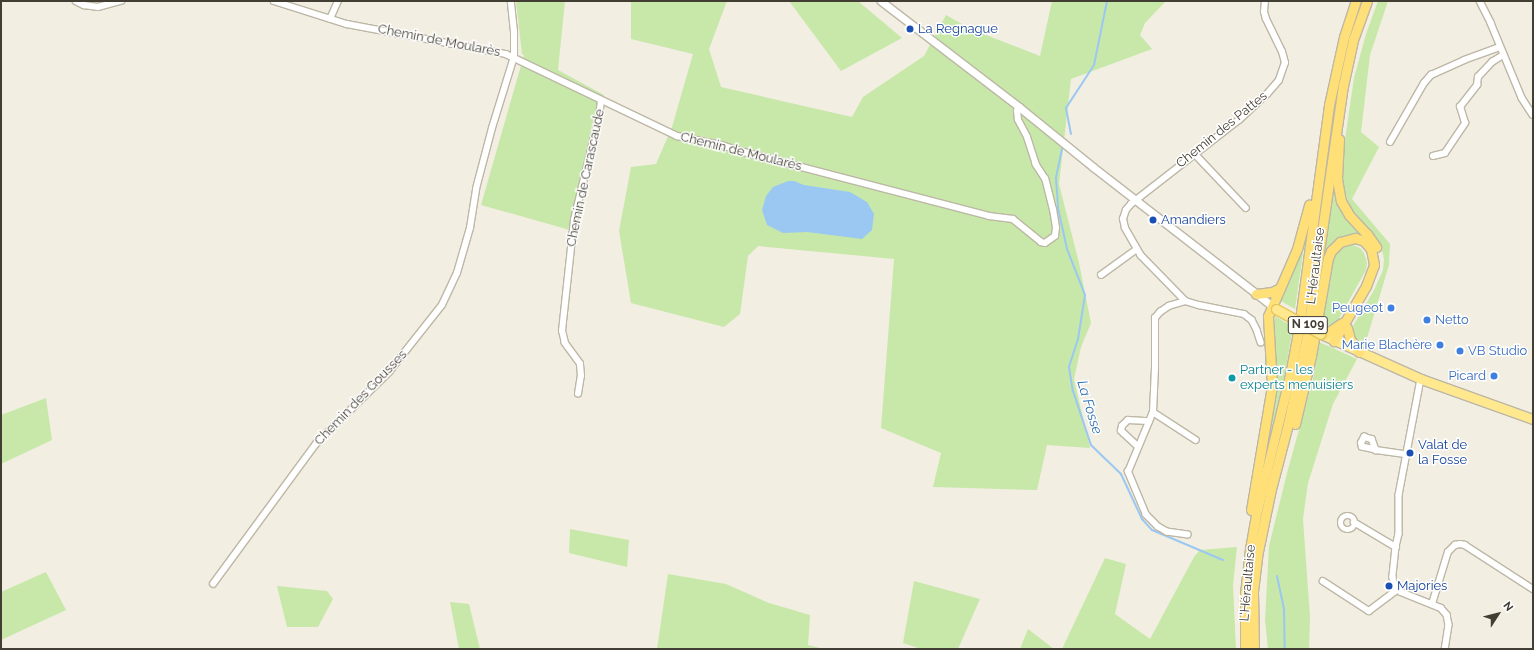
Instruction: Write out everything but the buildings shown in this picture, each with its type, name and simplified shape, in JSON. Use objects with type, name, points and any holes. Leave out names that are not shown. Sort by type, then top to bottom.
[{"type":"highway","name":"L'Héraultaise","points":[[1245,649],[1244,594],[1250,549],[1257,510],[1278,431],[1293,362],[1329,105],[1344,37],[1356,1]]},
{"type":"highway","name":"L'Héraultaise","points":[[1254,649],[1253,591],[1257,556],[1307,335],[1342,86],[1353,40],[1368,1]]},
{"type":"highway","points":[[1336,342],[1375,281],[1380,264],[1378,251],[1375,245],[1344,209],[1338,185],[1339,142],[1347,86],[1357,40],[1368,1]]},
{"type":"highway","points":[[1241,649],[1239,630],[1240,594],[1247,539],[1272,386],[1268,316],[1274,308],[1280,288],[1297,249],[1304,224],[1329,105]]},
{"type":"highway","points":[[1258,649],[1258,605],[1263,551],[1278,483],[1303,392],[1311,356],[1327,262],[1329,254],[1336,244],[1344,240],[1355,238],[1364,241],[1371,249],[1374,265],[1366,286],[1347,324],[1350,339],[1359,352]]},
{"type":"highway","points":[[1256,294],[1272,292],[1280,288]]},
{"type":"highway","points":[[1322,335],[1347,324]]},
{"type":"main road","points":[[1274,308],[1336,342],[1421,379],[1533,419]]},
{"type":"street","points":[[76,1],[84,5],[98,7],[121,1]]},
{"type":"street","name":"Chemin de Moularès","points":[[274,1],[360,27],[514,56],[602,101],[642,118],[677,136],[722,144],[744,152],[989,216],[1013,219],[1041,242],[1045,242],[1055,236],[1056,228],[1053,210],[1045,179],[1036,165],[1027,137],[1018,120],[1017,111],[1019,107]]},
{"type":"street","points":[[330,19],[338,1]]},
{"type":"street","name":"Chemin des Gousses","points":[[213,584],[316,444],[389,372],[442,305],[457,273],[470,228],[476,189],[488,143],[514,56],[514,32],[511,1]]},
{"type":"street","points":[[882,1],[1059,138],[1135,200],[1274,308]]},
{"type":"street","name":"Chemin des Pattes","points":[[1137,249],[1125,228],[1123,218],[1126,210],[1135,200],[1239,120],[1267,94],[1279,80],[1284,63],[1282,52],[1266,19],[1264,12],[1265,1]]},
{"type":"street","points":[[1480,1],[1522,98],[1533,115]]},
{"type":"street","points":[[1390,142],[1424,83],[1431,75],[1464,60],[1500,48]]},
{"type":"street","points":[[1433,156],[1445,153],[1465,123],[1460,107],[1477,85],[1478,76],[1492,62],[1503,55]]},
{"type":"street","name":"Chemin de Carascaude","points":[[578,394],[581,376],[580,364],[565,343],[562,331],[574,220],[602,101]]},
{"type":"street","points":[[1195,154],[1246,208]]},
{"type":"street","points":[[1101,275],[1137,249],[1161,278],[1185,301],[1244,314],[1252,320],[1261,342]]},
{"type":"street","points":[[1185,301],[1169,306],[1160,312],[1155,318],[1155,368],[1152,412],[1128,472],[1146,515],[1158,527],[1179,535],[1188,535]]},
{"type":"street","points":[[1421,379],[1405,454],[1399,495],[1399,534],[1392,572],[1394,583],[1398,589],[1405,594],[1441,608],[1447,615],[1449,625],[1445,649]]},
{"type":"street","points":[[1152,412],[1196,440]]},
{"type":"street","points":[[1138,447],[1124,434],[1122,426],[1128,420],[1149,421]]},
{"type":"street","points":[[1376,450],[1405,454]]},
{"type":"street","points":[[1354,522],[1396,547]]},
{"type":"street","points":[[1432,604],[1448,552],[1455,545],[1460,544],[1465,545],[1533,589]]},
{"type":"street","points":[[1323,581],[1369,611],[1398,589]]},
{"type":"green space","points":[[516,1],[565,1],[558,70],[604,95],[577,232],[481,205],[524,55],[522,54]]},
{"type":"green space","points":[[631,1],[727,1],[709,49],[721,87],[852,117],[863,97],[924,56],[946,15],[971,29],[1040,56],[1052,1],[1166,1],[1145,23],[1140,35],[1152,49],[1071,79],[1059,184],[1079,263],[1091,323],[1081,347],[1074,379],[1090,448],[1047,445],[1037,490],[933,487],[941,453],[881,428],[894,259],[758,246],[748,256],[740,314],[724,327],[631,303],[619,231],[631,167],[656,164],[672,127],[693,54],[631,39]]},
{"type":"green space","points":[[789,1],[858,1],[902,38],[841,71]]},
{"type":"green space","points":[[1378,1],[1388,1],[1370,55],[1361,132],[1379,147],[1352,199],[1390,244],[1389,265],[1364,348],[1355,338],[1353,326],[1374,290],[1383,270],[1384,259],[1382,250],[1373,236],[1357,219],[1349,205],[1343,187],[1341,167],[1354,78],[1366,34]]},
{"type":"green space","points":[[1332,190],[1340,209],[1366,242],[1357,237],[1325,254],[1323,258]]},
{"type":"green space","points":[[1306,232],[1295,309],[1279,300]]},
{"type":"green space","points":[[1353,245],[1360,248],[1364,253],[1367,262],[1366,270],[1337,322],[1327,326],[1322,323],[1331,260],[1334,254],[1341,248]]},
{"type":"green space","points":[[1275,316],[1293,327],[1285,373],[1264,461],[1262,461],[1274,385]]},
{"type":"green space","points":[[1319,342],[1357,359],[1333,404],[1308,483],[1303,519],[1310,617],[1309,649],[1268,649],[1265,620],[1269,546],[1313,379]]},
{"type":"green space","points":[[46,398],[52,440],[1,464],[1,415]]},
{"type":"green space","points":[[570,529],[629,540],[627,567],[569,553]]},
{"type":"green space","points":[[1237,547],[1233,585],[1236,649],[1062,649],[1105,558],[1126,564],[1115,614],[1150,639],[1194,557],[1200,550]]},
{"type":"green space","points":[[46,572],[66,610],[1,640],[1,592]]},
{"type":"green space","points":[[668,574],[726,584],[769,603],[810,615],[808,645],[824,649],[657,649]]},
{"type":"green space","points":[[914,581],[980,599],[958,649],[921,649],[903,643]]},
{"type":"green space","points":[[277,586],[327,591],[333,599],[318,627],[287,627]]},
{"type":"green space","points":[[450,602],[469,604],[480,649],[459,649]]},
{"type":"green space","points":[[1028,629],[1054,649],[1020,649]]},
{"type":"water","points":[[788,181],[850,192],[867,202],[874,214],[872,230],[862,239],[807,232],[783,233],[767,225],[762,210],[766,196],[773,187]]},
{"type":"waterway","name":"La Fosse","points":[[1071,134],[1066,108],[1094,65],[1107,1]]},
{"type":"waterway","name":"La Fosse","points":[[1062,149],[1056,178],[1058,208],[1067,249],[1085,295],[1078,339],[1069,367],[1073,391],[1091,445],[1121,474],[1142,519],[1152,530],[1223,560]]},
{"type":"waterway","name":"La Fosse","points":[[1277,576],[1284,610],[1285,649]]},
{"type":"place","name":"La Regnague","points":[[910,29]]},
{"type":"place","name":"Amandiers","points":[[1153,220]]},
{"type":"place","name":"Peugeot","points":[[1391,308]]},
{"type":"place","name":"Netto","points":[[1427,320]]},
{"type":"place","name":"Marie Blachère","points":[[1440,345]]},
{"type":"place","name":"VB Studio","points":[[1460,351]]},
{"type":"place","name":"Picard","points":[[1494,376]]},
{"type":"place","name":"Partner - les experts menuisiers","points":[[1232,378]]},
{"type":"place","name":"Valat de la Fosse","points":[[1410,453]]},
{"type":"place","name":"Majories","points":[[1389,586]]}]
